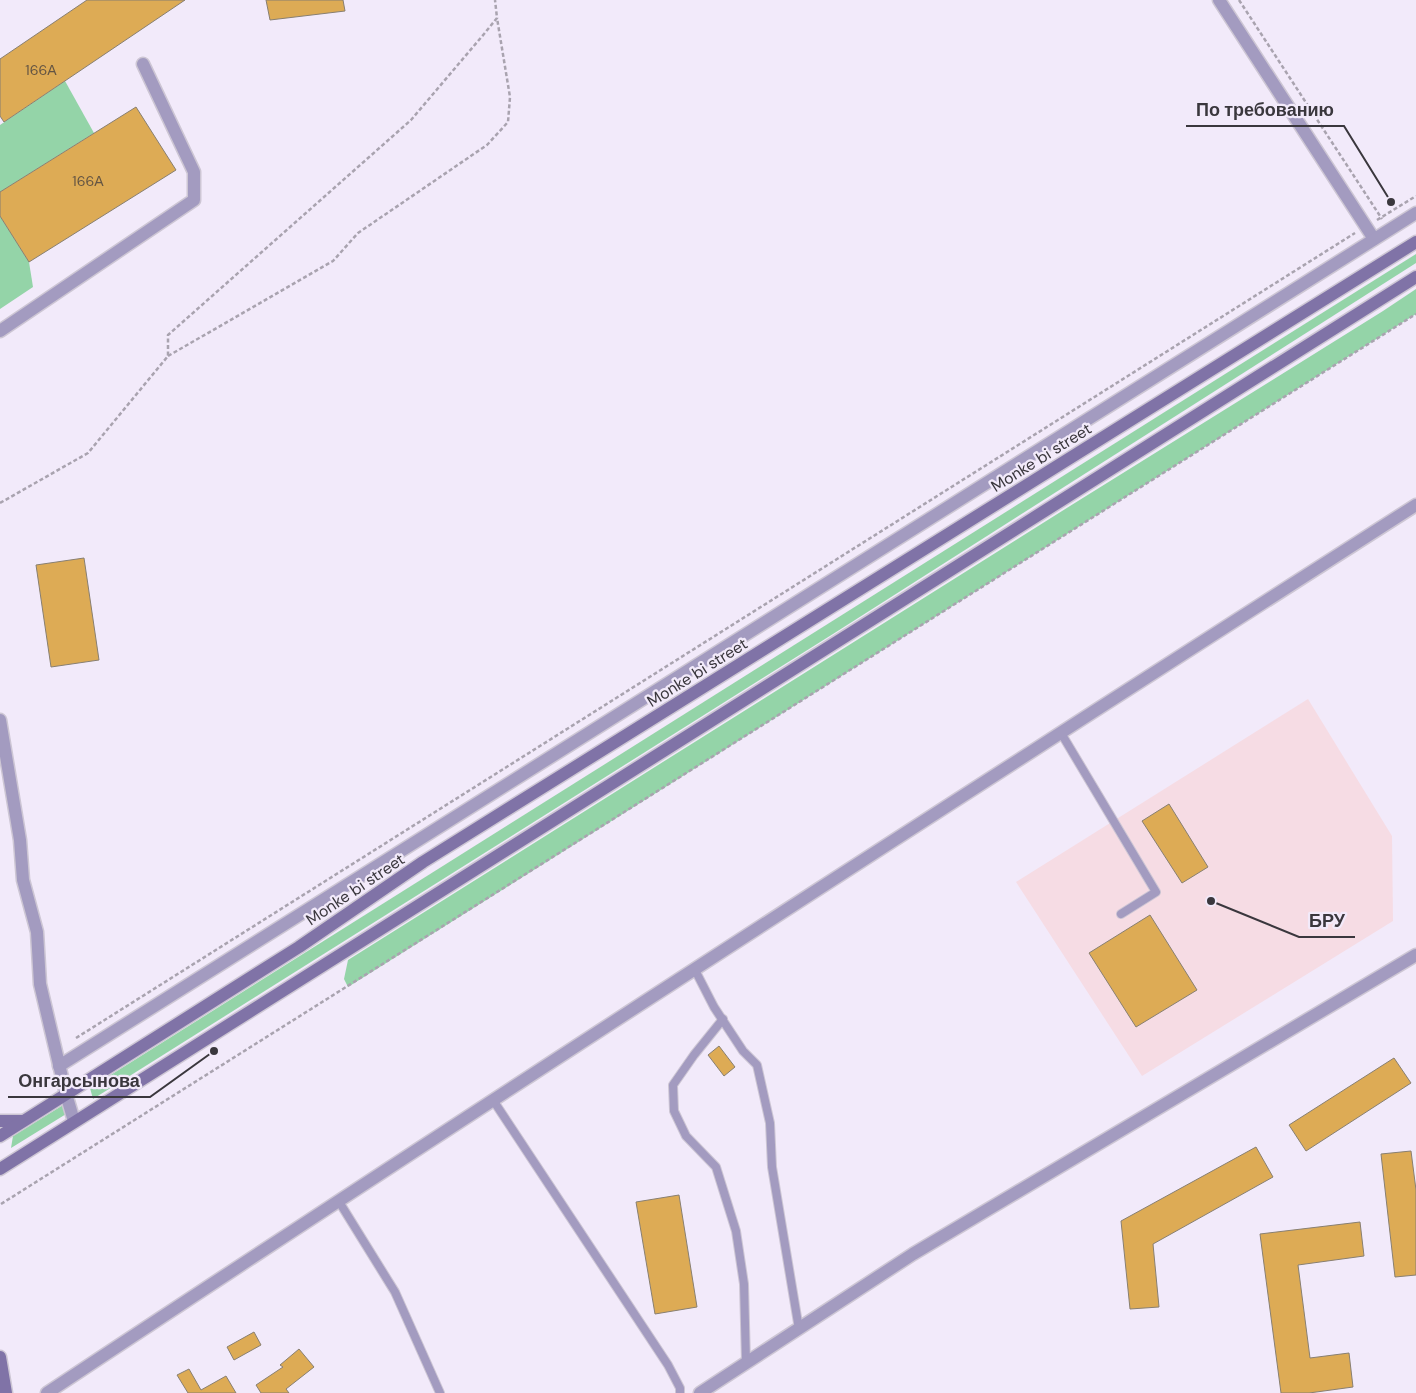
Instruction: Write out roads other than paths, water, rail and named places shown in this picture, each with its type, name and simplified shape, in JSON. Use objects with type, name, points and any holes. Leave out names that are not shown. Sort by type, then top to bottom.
[{"type":"main road","name":"Monke bi street","points":[[0,1136],[299,947],[423,862],[1416,242]]},
{"type":"main road","points":[[0,1169],[1416,278]]},
{"type":"main road","points":[[0,1121],[24,1120]]},
{"type":"main road","points":[[0,1357],[6,1393]]},
{"type":"street","points":[[1219,0],[1374,239]]},
{"type":"street","points":[[0,331],[194,200],[194,172],[144,64]]},
{"type":"street","points":[[59,1066],[1416,213]]},
{"type":"street","points":[[48,1393],[338,1200],[1416,505]]},
{"type":"street","points":[[0,720],[20,840],[23,880],[37,932],[40,984],[74,1121]]},
{"type":"street","points":[[700,1393],[912,1254],[1416,955]]},
{"type":"lane","points":[[1061,733],[1156,892],[1121,914]]},
{"type":"lane","points":[[695,970],[714,1006],[743,1051],[757,1065],[770,1122],[772,1167],[799,1329]]},
{"type":"lane","points":[[723,1019],[673,1085],[674,1112],[686,1136],[716,1167],[736,1231],[744,1284],[746,1364]]},
{"type":"lane","points":[[493,1100],[668,1365],[680,1388],[680,1393]]},
{"type":"lane","points":[[338,1200],[395,1292],[440,1393]]},
{"type":"place","name":"По требованию","points":[[1391,202]]},
{"type":"place","name":"БРУ","points":[[1211,901]]},
{"type":"place","name":"Онгарсынова","points":[[214,1051]]}]
